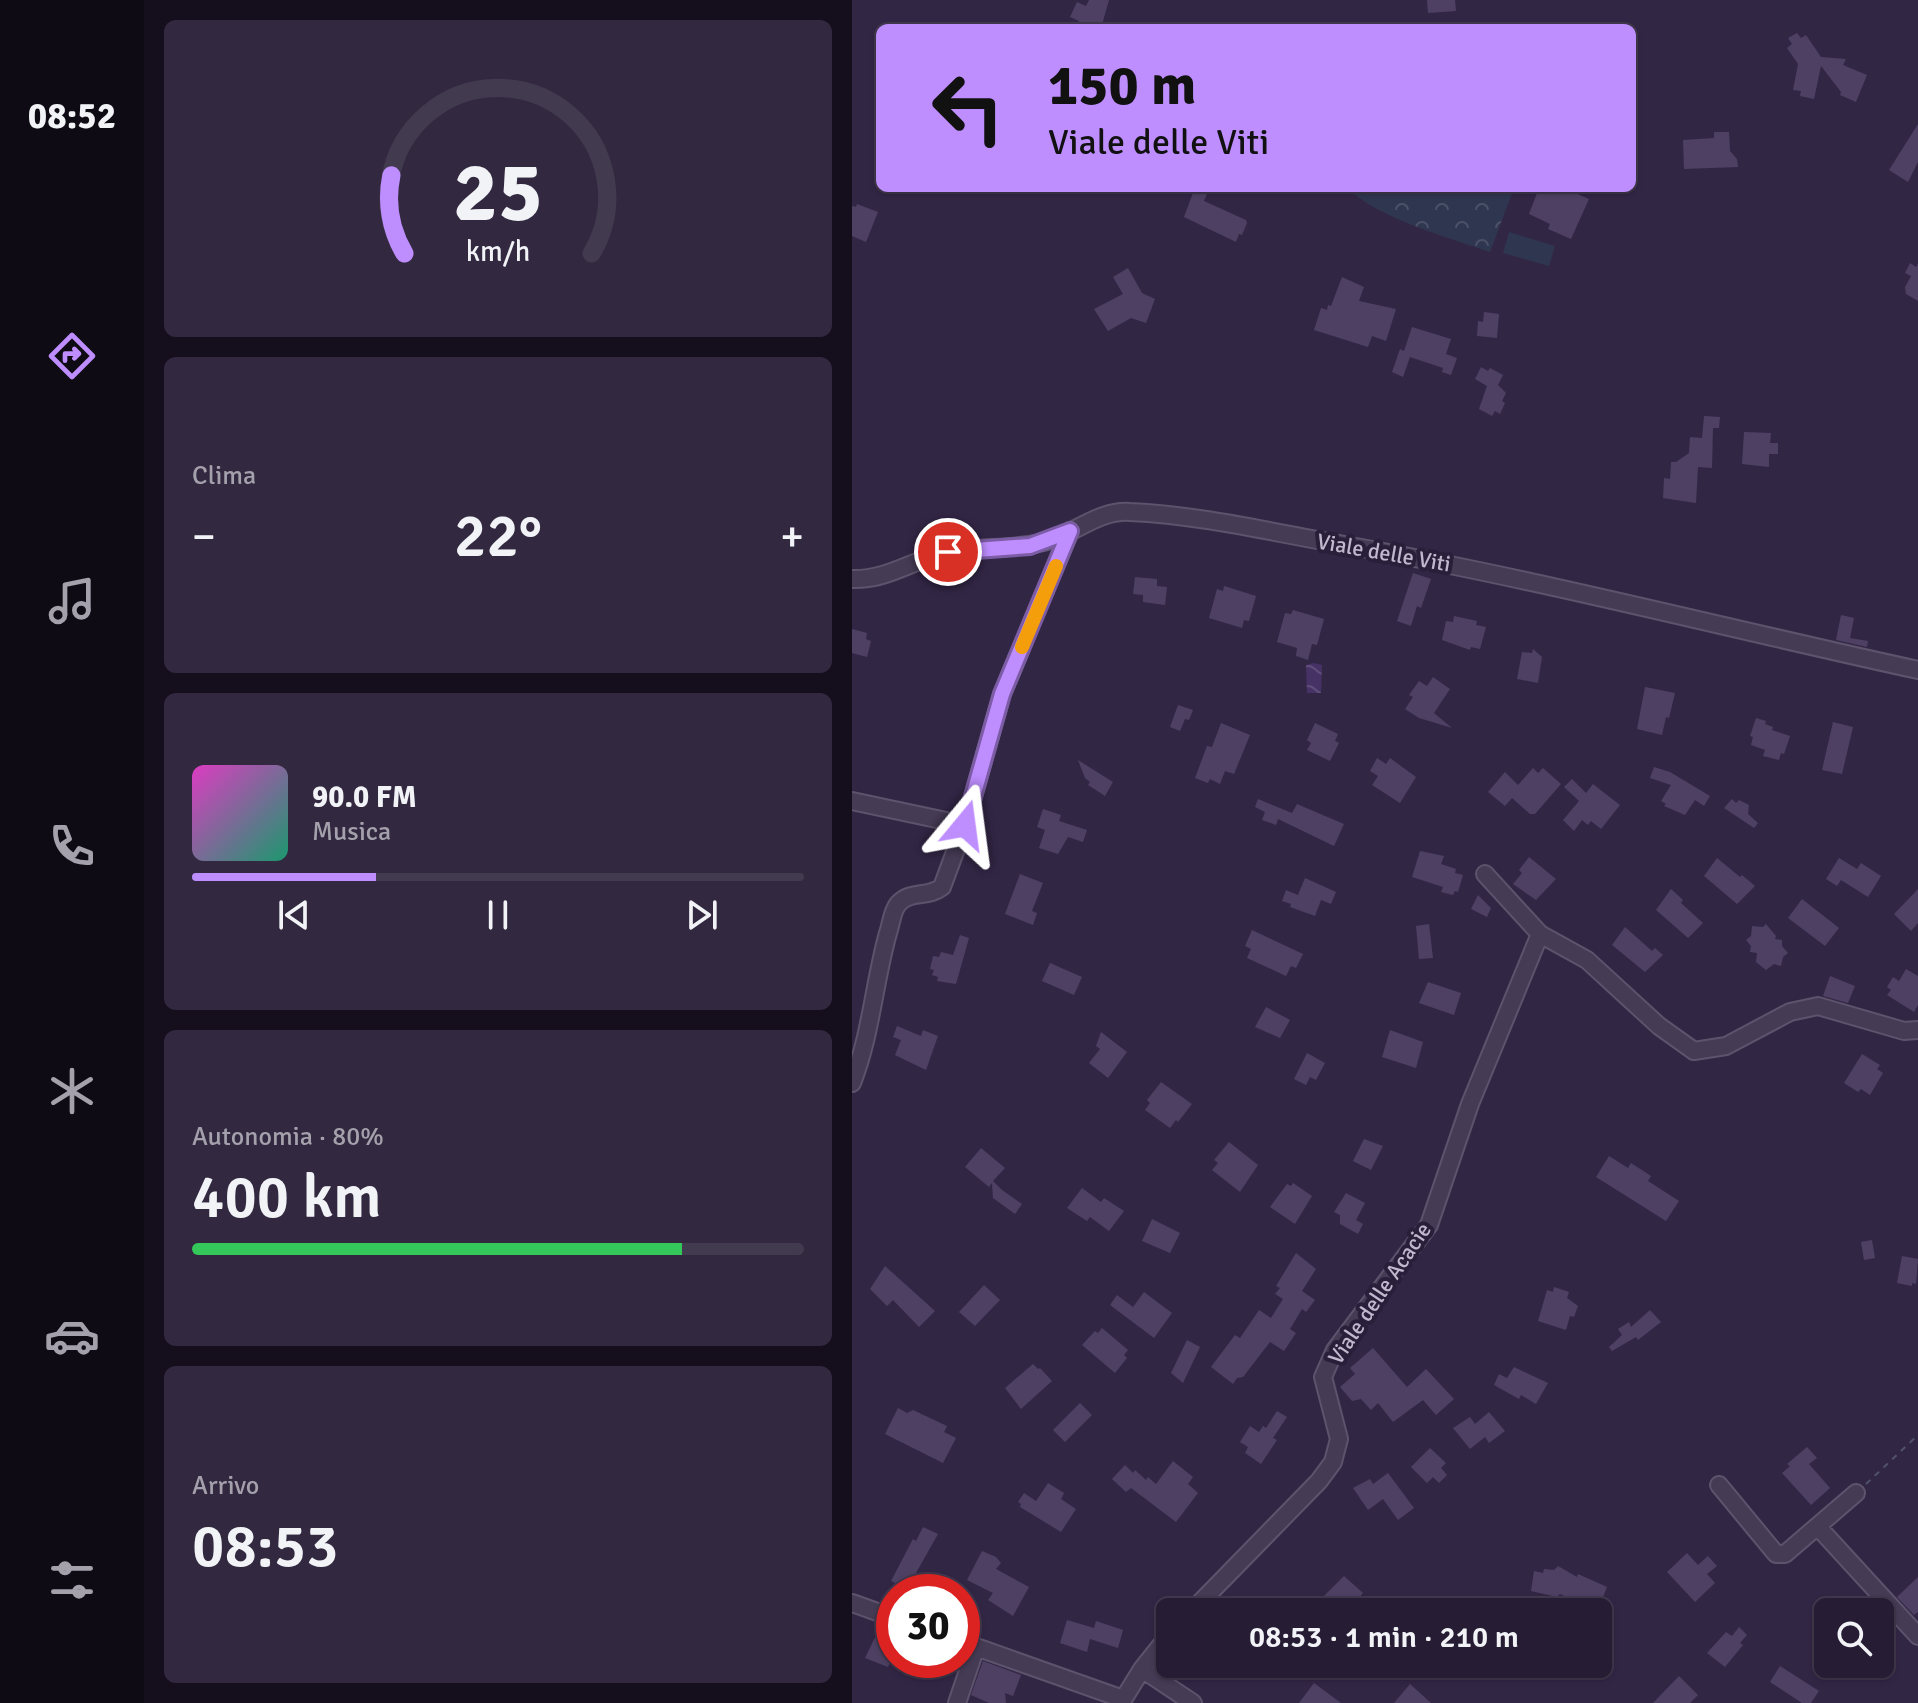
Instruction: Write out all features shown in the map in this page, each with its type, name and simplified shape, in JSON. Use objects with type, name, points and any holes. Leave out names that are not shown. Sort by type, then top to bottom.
[{"type":"street","name":"Viale delle Viti","points":[[852,579],[885,577],[948,552],[1030,546],[1096,517],[1127,511],[1242,526],[1468,567],[1918,670]]},
{"type":"street","points":[[852,1083],[861,1060],[883,952],[896,906],[909,896],[934,893],[942,887],[965,825],[1002,694],[1070,531]]},
{"type":"street","points":[[852,801],[965,825]]},
{"type":"street","points":[[1485,874],[1540,934],[1587,960],[1659,1026],[1694,1051],[1726,1046],[1790,1012],[1818,1006],[1904,1031],[1918,1030]]},
{"type":"street","name":"Viale delle Acacie","points":[[1205,1598],[1319,1481],[1333,1462],[1339,1439],[1323,1377],[1335,1350],[1429,1225],[1470,1104],[1540,934]]},
{"type":"street","points":[[1719,1485],[1776,1554],[1785,1554],[1856,1493]]},
{"type":"street","points":[[1818,1527],[1918,1636]]},
{"type":"street","points":[[852,1603],[876,1612]]},
{"type":"street","points":[[980,1648],[1122,1701],[1156,1652]]},
{"type":"street","points":[[1142,1669],[1193,1703]]},
{"type":"street","points":[[957,1703],[962,1678]]},
{"type":"path","points":[[1856,1493],[1918,1435]]},
{"type":"green space","points":[[1352,192],[1512,192],[1490,252],[1395,218]]},
{"type":"green space","points":[[1509,232],[1555,246],[1549,266],[1503,253]]},
{"type":"water","points":[[1306,665],[1322,665],[1321,693],[1307,693]]},
{"type":"building","points":[[1089,0],[1109,0],[1102,24],[1078,24],[1079,21],[1070,17],[1077,2],[1086,6]]},
{"type":"building","points":[[1427,0],[1455,0],[1456,11],[1428,13]]},
{"type":"building","points":[[1797,33],[1801,38],[1806,35],[1821,57],[1846,59],[1843,65],[1867,75],[1856,102],[1840,95],[1841,92],[1821,66],[1814,99],[1800,96],[1801,91],[1793,90],[1798,64],[1787,48],[1792,44],[1788,38]]},
{"type":"building","points":[[1918,124],[1918,162],[1908,182],[1889,170]]},
{"type":"building","points":[[1714,132],[1729,132],[1730,151],[1737,159],[1738,167],[1684,169],[1683,140],[1714,138]]},
{"type":"building","points":[[1193,192],[1200,192],[1207,194],[1204,201],[1247,223],[1236,242],[1184,217]]},
{"type":"building","points":[[1537,192],[1573,192],[1589,199],[1571,239],[1548,229],[1550,224],[1529,214]]},
{"type":"building","points":[[857,204],[878,212],[866,242],[852,236],[852,206],[856,207]]},
{"type":"building","points":[[1910,263],[1916,267],[1918,264],[1918,301],[1906,294],[1905,287],[1911,276],[1905,273]]},
{"type":"building","points":[[1128,268],[1142,293],[1155,299],[1146,323],[1131,318],[1108,331],[1094,309],[1123,294],[1113,277]]},
{"type":"building","points":[[1342,277],[1364,287],[1359,301],[1396,309],[1386,341],[1372,336],[1368,347],[1314,330],[1321,308],[1327,310],[1328,305],[1331,306]]},
{"type":"building","points":[[1484,312],[1499,314],[1497,338],[1477,336],[1478,321],[1483,322]]},
{"type":"building","points":[[1412,327],[1451,339],[1446,354],[1457,358],[1451,375],[1442,372],[1443,368],[1410,357],[1403,377],[1392,372],[1400,349],[1404,351]]},
{"type":"building","points":[[1481,367],[1503,375],[1498,385],[1506,393],[1500,414],[1495,411],[1492,416],[1479,409],[1487,386],[1475,379]]},
{"type":"building","points":[[1704,416],[1720,417],[1719,428],[1713,428],[1712,468],[1698,467],[1696,503],[1663,498],[1664,478],[1670,479],[1671,462],[1689,453],[1690,437],[1702,438]]},
{"type":"building","points":[[1744,432],[1771,433],[1770,443],[1778,443],[1778,454],[1769,454],[1769,467],[1742,464]]},
{"type":"building","points":[[1413,573],[1431,579],[1411,626],[1397,621]]},
{"type":"building","points":[[1135,577],[1157,579],[1157,586],[1167,587],[1165,605],[1143,602],[1143,595],[1133,594]]},
{"type":"building","points":[[1224,586],[1256,596],[1249,621],[1244,620],[1242,628],[1209,618],[1217,589],[1223,591]]},
{"type":"building","points":[[1293,610],[1324,619],[1317,645],[1312,644],[1308,660],[1296,656],[1297,648],[1277,642],[1285,613],[1291,614]]},
{"type":"building","points":[[1841,615],[1854,618],[1850,638],[1868,641],[1867,647],[1836,640]]},
{"type":"building","points":[[1454,616],[1477,621],[1476,625],[1486,627],[1480,649],[1471,647],[1470,650],[1442,640],[1446,621],[1453,622]]},
{"type":"building","points":[[852,629],[867,633],[866,639],[871,641],[867,657],[852,653]]},
{"type":"building","points":[[1533,649],[1542,657],[1538,683],[1517,679],[1522,652],[1532,653]]},
{"type":"building","points":[[1433,677],[1450,689],[1434,713],[1452,728],[1419,718],[1405,709],[1413,697],[1409,695],[1419,681],[1427,686]]},
{"type":"building","points":[[1645,687],[1675,693],[1662,735],[1637,729]]},
{"type":"building","points":[[1178,705],[1193,710],[1180,731],[1170,727]]},
{"type":"building","points":[[1756,718],[1766,721],[1765,724],[1773,727],[1772,730],[1790,736],[1779,760],[1763,756],[1765,750],[1751,745],[1753,737],[1750,736]]},
{"type":"building","points":[[1833,722],[1853,727],[1842,774],[1822,770]]},
{"type":"building","points":[[1221,723],[1250,735],[1234,774],[1225,771],[1220,784],[1210,779],[1208,783],[1195,778],[1207,746],[1212,747]]},
{"type":"building","points":[[1315,723],[1338,734],[1335,741],[1339,743],[1330,761],[1307,750],[1311,743],[1307,740]]},
{"type":"building","points":[[1377,758],[1386,764],[1390,758],[1416,777],[1400,803],[1372,785],[1378,776],[1370,771]]},
{"type":"building","points":[[1078,760],[1113,782],[1105,796],[1088,785],[1090,782],[1085,778]]},
{"type":"building","points":[[1654,767],[1670,772],[1710,796],[1704,806],[1695,800],[1685,815],[1664,806],[1666,804],[1661,801],[1671,785],[1650,778]]},
{"type":"building","points":[[1533,768],[1538,773],[1543,768],[1561,784],[1535,814],[1530,814],[1512,798],[1505,806],[1488,792],[1505,772],[1518,785]]},
{"type":"building","points":[[1572,779],[1586,793],[1593,784],[1620,805],[1601,829],[1591,821],[1588,825],[1582,820],[1574,831],[1563,820],[1579,801],[1564,787]]},
{"type":"building","points":[[1258,799],[1292,813],[1297,804],[1344,824],[1334,846],[1278,819],[1276,825],[1262,820],[1265,812],[1255,807]]},
{"type":"building","points":[[1732,799],[1736,803],[1739,800],[1749,805],[1748,814],[1758,823],[1754,828],[1724,808]]},
{"type":"building","points":[[1043,809],[1061,815],[1059,821],[1087,830],[1083,842],[1068,837],[1058,854],[1039,848],[1045,830],[1037,827]]},
{"type":"building","points":[[1420,851],[1444,856],[1441,864],[1463,875],[1458,892],[1455,891],[1453,895],[1441,892],[1443,887],[1412,877]]},
{"type":"building","points":[[1529,857],[1556,879],[1536,900],[1513,884]]},
{"type":"building","points":[[1717,858],[1755,886],[1737,904],[1704,876]]},
{"type":"building","points":[[1839,858],[1857,869],[1861,863],[1881,876],[1868,897],[1841,880],[1837,886],[1826,879]]},
{"type":"building","points":[[1020,874],[1043,883],[1032,911],[1037,913],[1033,925],[1005,914]]},
{"type":"building","points":[[1305,878],[1336,892],[1331,904],[1321,900],[1315,916],[1282,901],[1286,890],[1298,895]]},
{"type":"building","points":[[1671,889],[1703,923],[1688,938],[1656,910]]},
{"type":"building","points":[[1918,889],[1918,923],[1911,931],[1894,914]]},
{"type":"building","points":[[1478,895],[1491,908],[1487,917],[1471,909]]},
{"type":"building","points":[[1802,899],[1839,928],[1825,946],[1788,918]]},
{"type":"building","points":[[1429,924],[1433,958],[1419,959],[1416,926]]},
{"type":"building","points":[[1766,924],[1776,936],[1775,939],[1782,940],[1782,946],[1788,953],[1783,957],[1781,966],[1774,964],[1766,970],[1756,962],[1757,953],[1750,952],[1751,946],[1746,940],[1751,936],[1752,926],[1763,927]]},
{"type":"building","points":[[1625,927],[1652,951],[1655,948],[1663,955],[1645,972],[1612,945]]},
{"type":"building","points":[[1252,930],[1303,954],[1296,968],[1291,966],[1286,976],[1247,958],[1251,949],[1245,946]]},
{"type":"building","points":[[960,935],[969,938],[956,984],[937,981],[938,977],[932,975],[934,970],[930,969],[933,956],[939,957],[941,952],[953,955]]},
{"type":"building","points":[[1050,963],[1082,977],[1074,995],[1042,981]]},
{"type":"building","points":[[1906,969],[1918,976],[1918,1005],[1914,1012],[1887,995],[1891,990],[1887,987],[1893,977],[1899,981]]},
{"type":"building","points":[[1830,976],[1855,986],[1848,1003],[1823,996]]},
{"type":"building","points":[[1428,982],[1461,993],[1454,1015],[1419,1003]]},
{"type":"building","points":[[1266,1007],[1290,1020],[1280,1038],[1255,1027]]},
{"type":"building","points":[[897,1026],[921,1036],[923,1030],[938,1036],[926,1070],[895,1055],[901,1040],[893,1037]]},
{"type":"building","points":[[1390,1030],[1423,1042],[1416,1068],[1382,1057]]},
{"type":"building","points":[[1101,1032],[1127,1052],[1108,1078],[1089,1063],[1100,1049],[1096,1046]]},
{"type":"building","points":[[1307,1053],[1325,1063],[1316,1080],[1310,1077],[1306,1085],[1294,1079]]},
{"type":"building","points":[[1862,1054],[1880,1065],[1877,1069],[1883,1073],[1870,1095],[1844,1083]]},
{"type":"building","points":[[1161,1082],[1192,1104],[1170,1128],[1145,1110],[1150,1103],[1147,1100]]},
{"type":"building","points":[[1364,1139],[1383,1146],[1371,1170],[1353,1161]]},
{"type":"building","points":[[1229,1142],[1258,1165],[1240,1192],[1212,1170],[1218,1163],[1214,1160]]},
{"type":"building","points":[[981,1148],[1005,1168],[993,1181],[1022,1204],[1015,1214],[993,1198],[992,1183],[989,1187],[965,1167]]},
{"type":"building","points":[[1609,1156],[1628,1168],[1631,1163],[1645,1172],[1651,1176],[1648,1181],[1679,1201],[1666,1221],[1596,1177]]},
{"type":"building","points":[[1293,1183],[1312,1196],[1295,1224],[1270,1207],[1287,1184],[1291,1186]]},
{"type":"building","points":[[1082,1188],[1101,1202],[1104,1198],[1124,1211],[1109,1231],[1090,1217],[1087,1221],[1067,1208]]},
{"type":"building","points":[[1346,1193],[1365,1203],[1356,1220],[1363,1224],[1358,1234],[1340,1224],[1340,1215],[1334,1212]]},
{"type":"building","points":[[1152,1219],[1180,1233],[1170,1253],[1142,1241]]},
{"type":"building","points":[[1872,1240],[1875,1258],[1864,1260],[1861,1242]]},
{"type":"building","points":[[1296,1253],[1316,1269],[1302,1291],[1315,1300],[1306,1312],[1302,1309],[1290,1329],[1296,1333],[1284,1351],[1270,1342],[1243,1377],[1237,1378],[1233,1384],[1211,1367],[1235,1335],[1240,1338],[1259,1310],[1271,1318],[1283,1299],[1275,1294],[1280,1288],[1276,1286]]},
{"type":"building","points":[[1902,1256],[1918,1259],[1916,1284],[1912,1283],[1912,1286],[1897,1283]]},
{"type":"building","points":[[885,1266],[935,1311],[919,1327],[893,1300],[887,1306],[870,1289]]},
{"type":"building","points":[[984,1285],[1000,1300],[975,1326],[959,1312]]},
{"type":"building","points":[[1554,1287],[1569,1292],[1567,1298],[1578,1306],[1574,1317],[1570,1316],[1566,1330],[1538,1321],[1547,1290],[1553,1292]]},
{"type":"building","points":[[1144,1292],[1172,1313],[1154,1338],[1110,1305],[1117,1295],[1133,1307]]},
{"type":"building","points":[[1650,1310],[1661,1322],[1638,1340],[1636,1337],[1612,1351],[1609,1347],[1622,1335],[1618,1329],[1629,1322],[1631,1327]]},
{"type":"building","points":[[1102,1328],[1128,1350],[1124,1355],[1127,1358],[1115,1373],[1082,1345]]},
{"type":"building","points":[[1187,1340],[1200,1347],[1183,1383],[1171,1373]]},
{"type":"building","points":[[1373,1348],[1407,1387],[1426,1369],[1454,1399],[1436,1415],[1423,1400],[1393,1422],[1378,1403],[1371,1410],[1361,1399],[1352,1401],[1340,1387],[1355,1374],[1350,1368]]},
{"type":"building","points":[[1033,1364],[1052,1381],[1021,1409],[1005,1388]]},
{"type":"building","points":[[1514,1367],[1548,1383],[1536,1404],[1521,1395],[1519,1399],[1494,1385],[1499,1374],[1507,1378]]},
{"type":"building","points":[[1080,1403],[1092,1415],[1065,1442],[1053,1430]]},
{"type":"building","points":[[898,1408],[907,1413],[913,1410],[947,1426],[944,1432],[956,1438],[943,1463],[885,1434]]},
{"type":"building","points":[[1277,1411],[1287,1417],[1261,1464],[1245,1453],[1248,1447],[1240,1442],[1250,1426],[1259,1432],[1263,1426],[1266,1428]]},
{"type":"building","points":[[1489,1412],[1505,1431],[1489,1443],[1485,1437],[1470,1449],[1453,1428],[1470,1417],[1475,1424]]},
{"type":"building","points":[[1807,1447],[1817,1458],[1809,1464],[1830,1488],[1811,1505],[1782,1473],[1790,1466],[1787,1464]]},
{"type":"building","points":[[1430,1448],[1446,1463],[1441,1468],[1447,1475],[1439,1483],[1433,1477],[1427,1483],[1411,1467]]},
{"type":"building","points":[[1173,1461],[1193,1477],[1188,1484],[1198,1493],[1176,1522],[1131,1488],[1126,1492],[1112,1479],[1125,1465],[1133,1473],[1135,1470],[1156,1484]]},
{"type":"building","points":[[1388,1473],[1414,1508],[1398,1520],[1383,1499],[1368,1510],[1353,1488],[1370,1479],[1373,1484]]},
{"type":"building","points":[[1048,1483],[1064,1493],[1061,1499],[1076,1509],[1061,1532],[1020,1507],[1018,1502],[1024,1493],[1036,1501]]},
{"type":"building","points":[[923,1527],[938,1534],[915,1574],[895,1574],[913,1539],[916,1541]]},
{"type":"building","points":[[982,1551],[996,1557],[1001,1563],[996,1569],[1029,1587],[1013,1616],[988,1600],[993,1593],[980,1586],[980,1574],[970,1574]]},
{"type":"building","points":[[1687,1553],[1698,1565],[1708,1556],[1717,1566],[1707,1574],[1715,1583],[1695,1602],[1667,1572]]},
{"type":"building","points":[[1558,1566],[1577,1577],[1578,1574],[1607,1587],[1603,1598],[1568,1598],[1560,1594],[1557,1597],[1531,1591],[1534,1571],[1543,1573],[1544,1569],[1554,1570]]},
{"type":"building","points":[[1344,1576],[1363,1593],[1359,1598],[1322,1598]]},
{"type":"building","points":[[1918,1577],[1918,1612],[1914,1615],[1897,1597]]},
{"type":"building","points":[[1067,1620],[1094,1628],[1096,1621],[1123,1630],[1118,1648],[1090,1639],[1087,1652],[1060,1643]]},
{"type":"building","points":[[1739,1627],[1747,1635],[1725,1667],[1707,1653],[1726,1632],[1732,1636]]},
{"type":"building","points":[[876,1635],[876,1662],[865,1658]]},
{"type":"building","points":[[983,1661],[1021,1675],[1013,1696],[1005,1693],[1006,1703],[989,1703],[971,1695],[977,1678],[980,1678]]},
{"type":"building","points":[[1780,1666],[1819,1691],[1811,1703],[1802,1703],[1770,1682]]},
{"type":"building","points":[[1679,1676],[1698,1695],[1690,1703],[1653,1703]]},
{"type":"building","points":[[1314,1683],[1341,1703],[1299,1703]]},
{"type":"building","points":[[1410,1684],[1431,1703],[1394,1703]]},
{"type":"slow traffic","points":[[1022,647],[1056,566]]},
{"type":"route","points":[[948,552],[1030,546],[1061,537],[1070,531],[1002,694],[965,825]]}]
